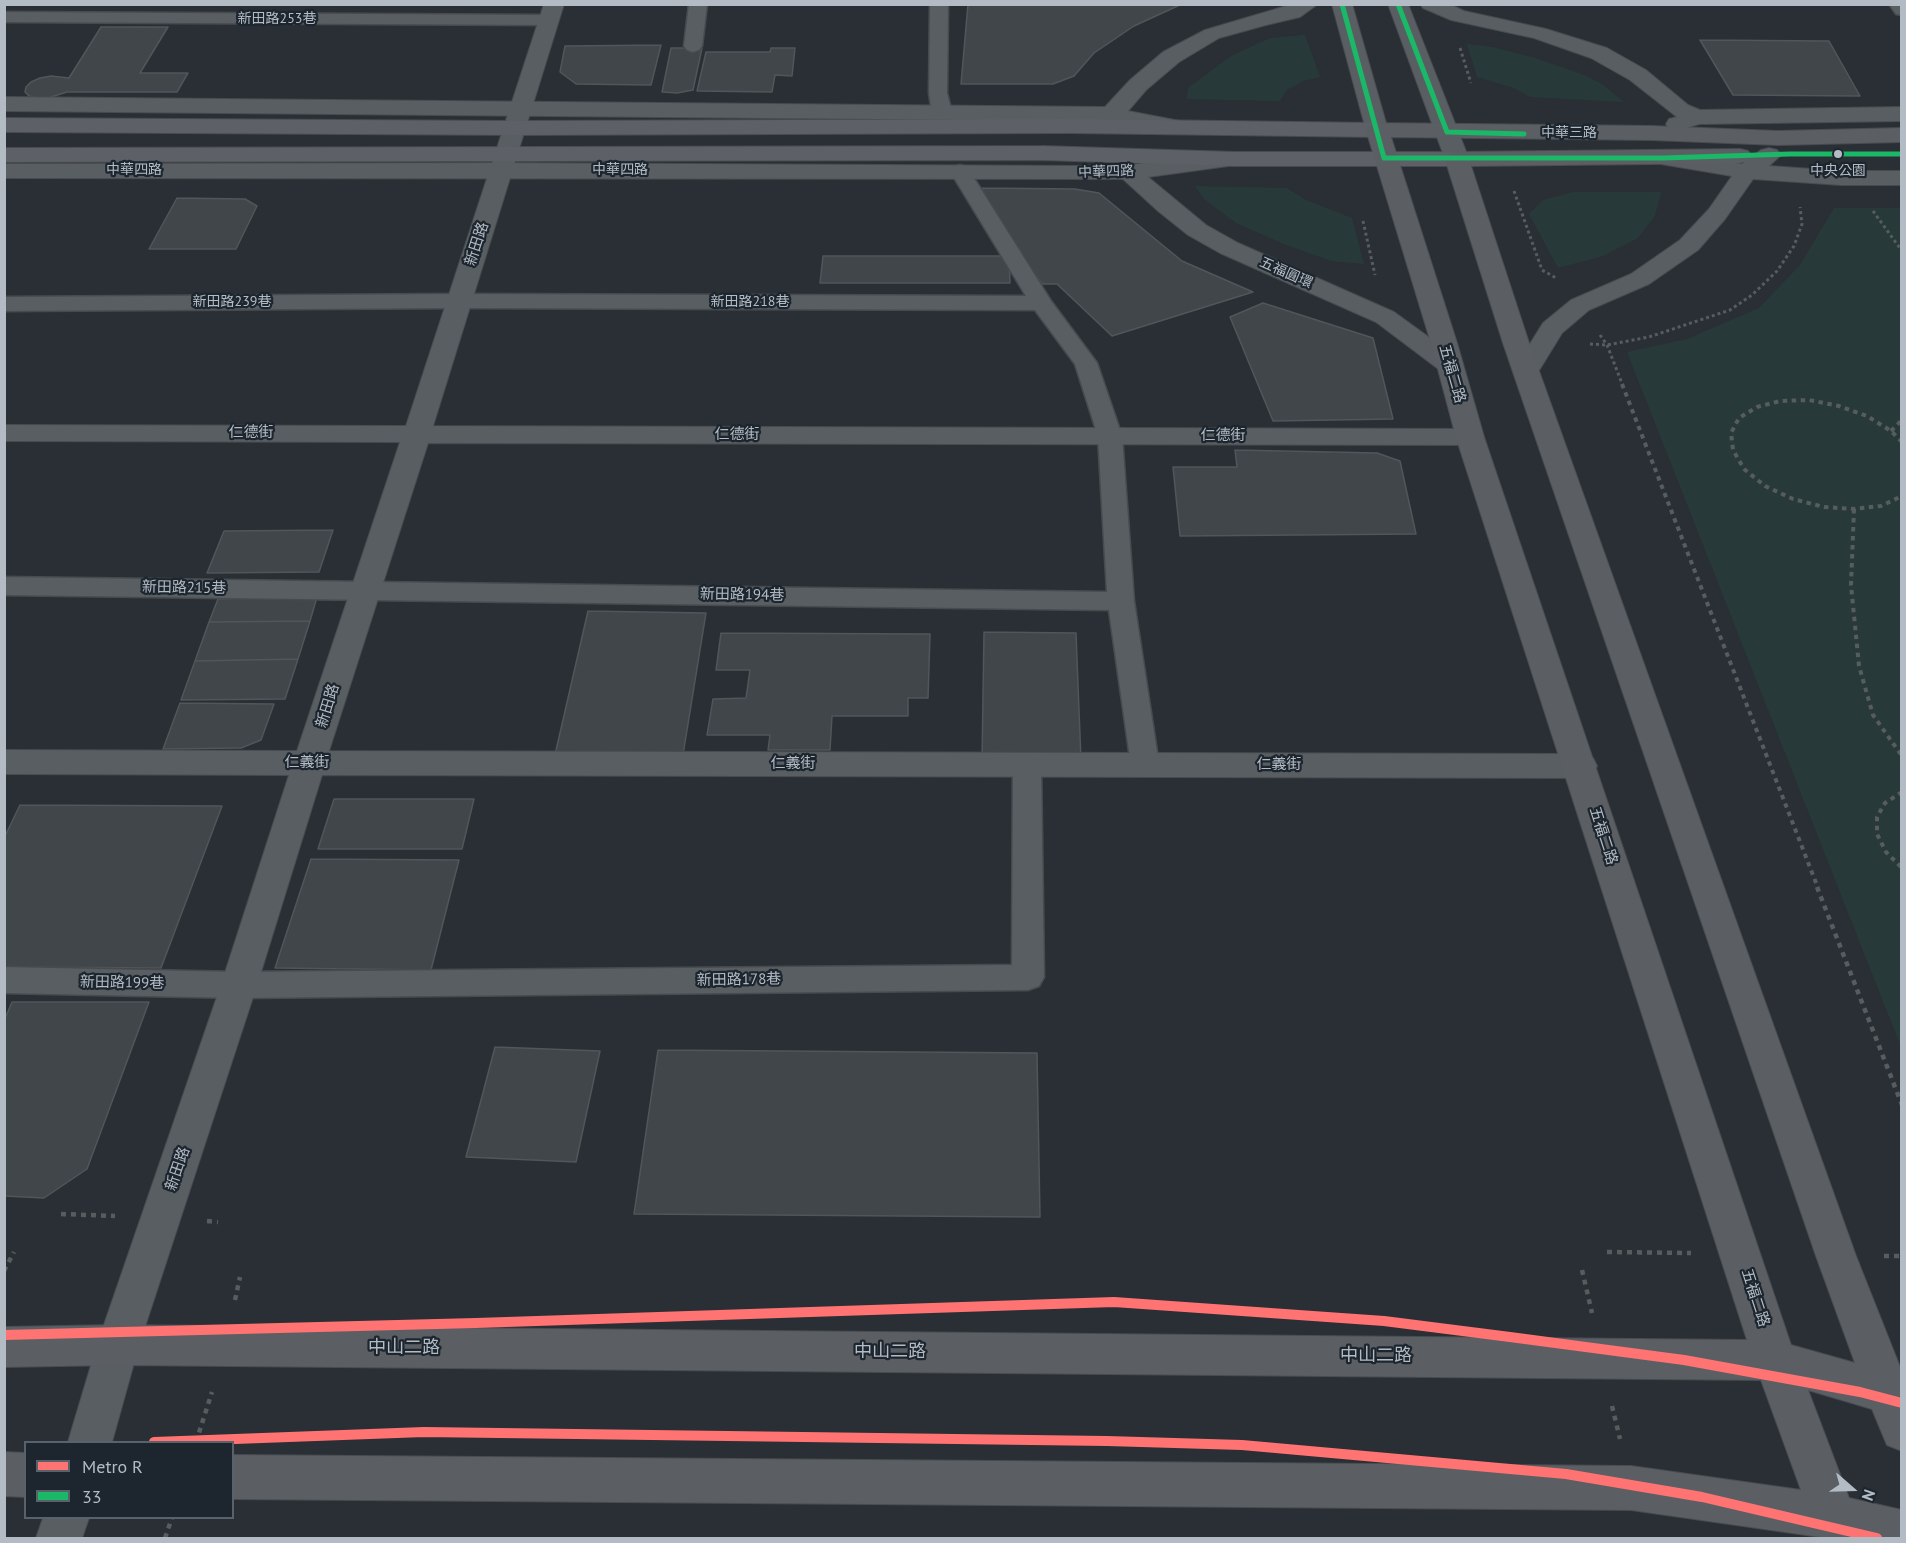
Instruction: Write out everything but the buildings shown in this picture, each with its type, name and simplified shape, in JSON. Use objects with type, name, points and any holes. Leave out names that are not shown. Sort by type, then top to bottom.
[{"type":"main road","name":"中華四路","points":[[4,155],[1103,120],[1177,127],[1377,130]]},
{"type":"main road","name":"中華四路","points":[[4,125],[1235,159],[1457,159]]},
{"type":"main road","name":"中華三路","points":[[1377,130],[1653,133],[1778,138],[1902,135]]},
{"type":"main road","name":"五福二路","points":[[1377,130],[1470,437],[1581,766],[1775,1360],[1837,1528]]},
{"type":"main road","name":"中華三路","points":[[1457,159],[1902,154]]},
{"type":"main road","points":[[1457,159],[1526,370],[1836,1256],[1897,1407]]},
{"type":"main road","name":"中山二路","points":[[4,1347],[118,1345],[1775,1360],[1897,1407]]},
{"type":"main road","points":[[4,1474],[24,1474]]},
{"type":"main road","points":[[234,1477],[1631,1488],[1837,1528],[1902,1533]]},
{"type":"street","points":[[1103,120],[1138,85],[1171,57],[1212,34],[1262,19],[1293,13],[1308,4]]},
{"type":"street","points":[[1342,4],[1377,130]]},
{"type":"street","points":[[1398,4],[1457,159]]},
{"type":"street","points":[[1430,4],[1458,16],[1539,33],[1599,53],[1638,75],[1680,110],[1697,117]]},
{"type":"street","name":"新田路","points":[[91,1441],[118,1345],[238,985],[552,12]]},
{"type":"street","name":"中華四路","points":[[4,104],[960,171],[1129,172],[1235,159]]},
{"type":"street","name":"中華四路","points":[[4,171],[942,113],[1103,120]]},
{"type":"street","name":"中華三路","points":[[1653,133],[1697,117],[1902,114]]},
{"type":"street","points":[[1526,370],[1552,328],[1580,305],[1640,279],[1689,245],[1717,214],[1747,172],[1769,155]]},
{"type":"street","name":"中華三路","points":[[1663,158],[1747,172],[1841,178],[1902,178]]},
{"type":"street","name":"五福圓環","points":[[1129,172],[1166,206],[1197,230],[1229,248],[1385,317],[1450,365]]},
{"type":"street","name":"仁德街","points":[[4,433],[1470,437]]},
{"type":"street","name":"仁義街","points":[[4,762],[1581,766]]},
{"type":"street","points":[[59,1539],[66,1519]]},
{"type":"lane","points":[[693,46],[698,4]]},
{"type":"lane","points":[[939,4],[938,93],[942,113]]},
{"type":"lane","points":[[1898,4],[1902,10]]},
{"type":"lane","name":"新田路253巷","points":[[4,17],[552,12]]},
{"type":"lane","points":[[960,171],[1041,303],[1086,363],[1110,436],[1121,601],[1145,765]]},
{"type":"lane","name":"新田路218巷","points":[[459,301],[1041,303]]},
{"type":"lane","name":"新田路239巷","points":[[4,304],[459,301]]},
{"type":"lane","name":"新田路215巷","points":[[4,586],[364,590]]},
{"type":"lane","name":"新田路194巷","points":[[364,590],[1121,601]]},
{"type":"lane","name":"新田路178巷","points":[[238,985],[1028,977],[1028,765]]},
{"type":"lane","name":"新田路199巷","points":[[4,980],[238,985]]},
{"type":"path","points":[[1458,41],[1471,85]]},
{"type":"path","points":[[1523,186],[1513,192],[1542,270],[1563,282]]},
{"type":"path","points":[[1868,203],[1902,251]]},
{"type":"path","points":[[1584,343],[1607,345],[1678,329],[1730,310],[1752,295],[1777,271],[1794,246],[1802,224],[1800,204]]},
{"type":"path","points":[[1362,214],[1376,284]]},
{"type":"path","points":[[1607,345],[1902,1106]]},
{"type":"path","points":[[1902,442],[1891,431],[1868,416],[1839,406],[1809,400],[1780,400],[1757,407],[1739,418],[1731,433],[1733,450],[1744,469],[1766,486],[1793,499],[1824,507],[1854,509],[1881,506],[1902,496]]},
{"type":"path","points":[[1891,431],[1902,420]]},
{"type":"path","points":[[1854,509],[1851,585],[1859,666],[1873,715],[1902,756]]},
{"type":"path","points":[[1902,792],[1885,802],[1877,817],[1877,834],[1886,852],[1902,868]]},
{"type":"path","points":[[4,1271],[14,1252]]},
{"type":"path","points":[[165,1539],[172,1519]]},
{"type":"green space","points":[[1305,35],[1320,77],[1303,81],[1287,90],[1280,101],[1187,99],[1188,88],[1231,56],[1270,38]]},
{"type":"green space","points":[[1467,44],[1493,47],[1535,58],[1584,75],[1602,84],[1624,102],[1530,97],[1514,88],[1477,77]]},
{"type":"green space","points":[[1195,186],[1287,188],[1306,200],[1352,218],[1364,264],[1332,261],[1286,245],[1236,223],[1204,199]]},
{"type":"green space","points":[[1573,192],[1661,192],[1655,216],[1638,238],[1603,256],[1558,268],[1529,214],[1543,200]]},
{"type":"green space","name":"中央公園","points":[[1834,208],[1901,208],[1901,1047],[1627,352],[1687,339],[1759,308],[1800,265]]},
{"type":"metro line","name":"R","points":[[4,1335],[476,1323],[1114,1302],[1384,1321],[1510,1337],[1684,1360],[1860,1392],[1902,1403]]},
{"type":"metro line","name":"R","points":[[181,1441],[424,1432],[1107,1441],[1242,1445],[1566,1474],[1702,1497],[1877,1538]]},
{"type":"transit line","name":"33","points":[[1342,4],[1384,158],[1663,158],[1790,154],[1902,154]]},
{"type":"transit line","name":"33","points":[[1398,4],[1447,132],[1524,134]]},
{"type":"place","name":"中央公園","points":[[1838,154]]}]
